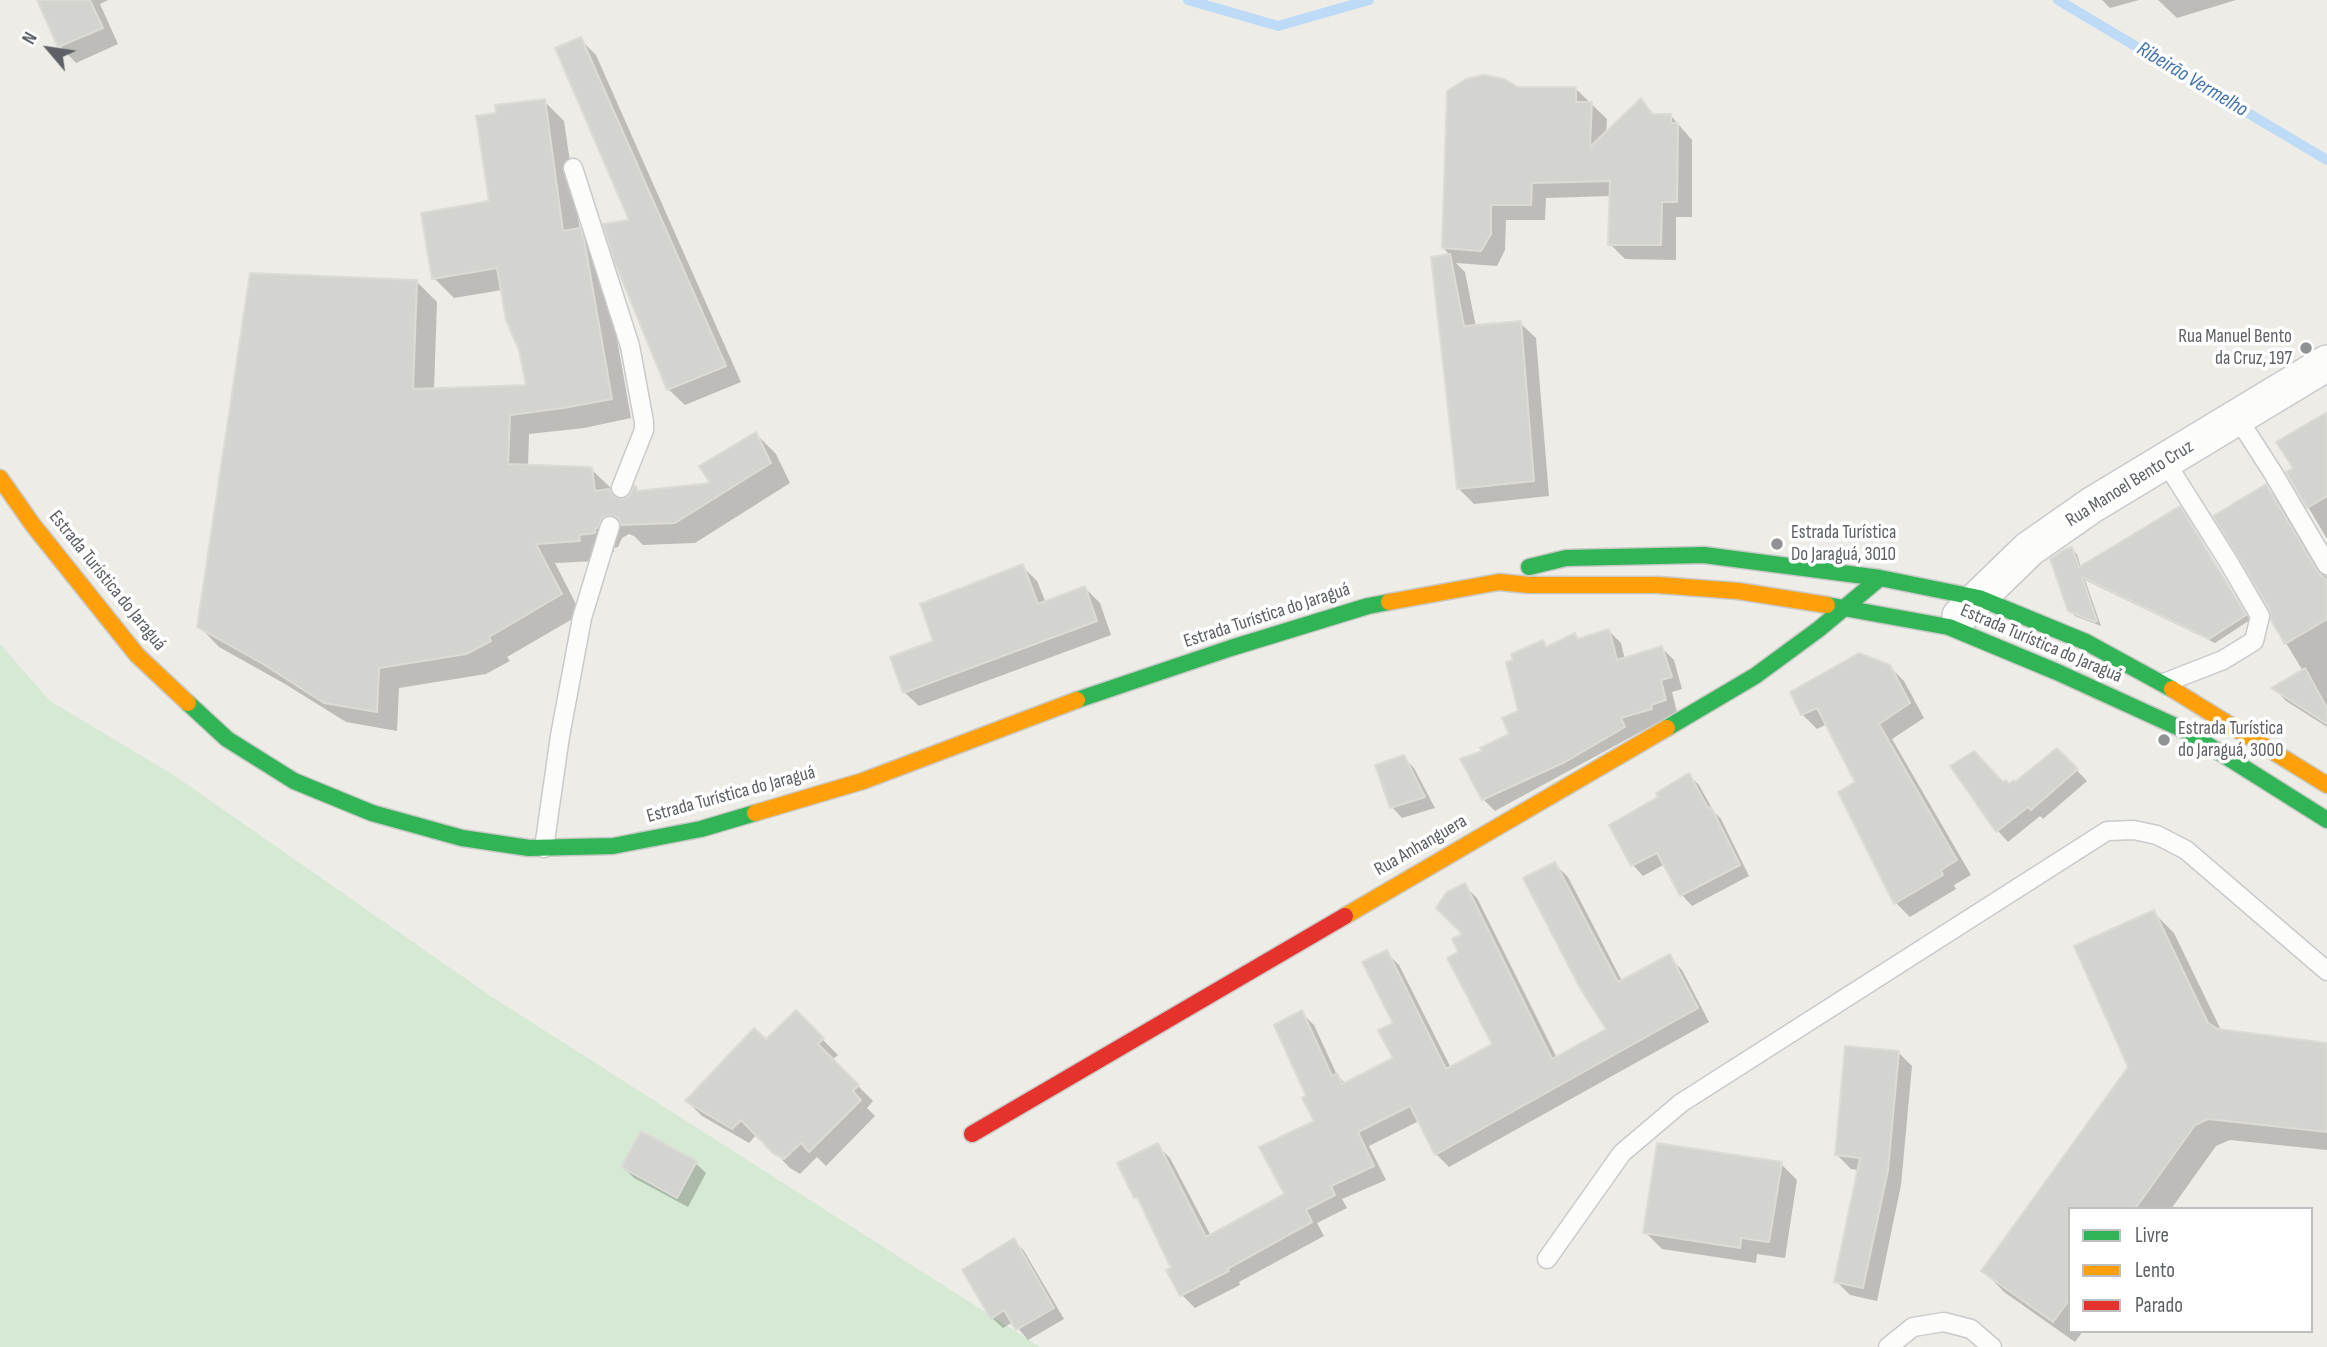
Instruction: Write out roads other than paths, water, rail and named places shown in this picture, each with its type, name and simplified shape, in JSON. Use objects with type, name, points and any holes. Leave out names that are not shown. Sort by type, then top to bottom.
[{"type":"main road","name":"Estrada Turística do Jaraguá","points":[[0,478],[33,525],[137,655],[227,739],[294,781],[372,813],[463,838],[529,848],[613,846],[701,829],[863,781],[1054,708],[1355,610],[1499,582],[1658,585],[1738,591],[1949,627],[2057,671],[2184,730],[2327,820]]},
{"type":"main road","name":"Estrada Turística do Jaraguá","points":[[1499,582],[1527,568],[1566,558],[1704,555],[1880,578],[1979,598],[2086,642],[2164,683],[2327,785]]},
{"type":"main road","name":"Rua Anhanguera","points":[[972,1134],[1755,676],[1805,641],[1880,578]]},
{"type":"street","name":"Rua Manoel Bento Cruz","points":[[1949,627],[2029,549],[2092,505],[2327,363]]},
{"type":"lane","points":[[573,168],[630,346],[644,422],[644,430],[621,488]]},
{"type":"lane","points":[[2237,417],[2327,565]]},
{"type":"lane","points":[[2164,683],[2223,660],[2255,641],[2260,616],[2165,461]]},
{"type":"lane","points":[[544,848],[560,736],[582,618],[610,526]]},
{"type":"lane","points":[[1547,1259],[1622,1153],[1681,1103],[2107,831],[2134,830],[2157,835],[2186,849],[2327,971]]},
{"type":"lane","points":[[1888,1347],[1913,1327],[1944,1322],[1971,1329],[1992,1347]]},
{"type":"waterway","name":"Ribeirão Vermelho","points":[[1188,0],[1278,26],[1369,0]]},
{"type":"waterway","name":"Ribeirão Vermelho","points":[[2058,0],[2327,160]]},
{"type":"place","name":"Rua Manuel Bento da Cruz, 197","points":[[2306,348]]},
{"type":"place","name":"Estrada Turística Do Jaraguá, 3010","points":[[1777,544]]},
{"type":"place","name":"Estrada Turística do Jaraguá, 3000","points":[[2164,740]]}]
